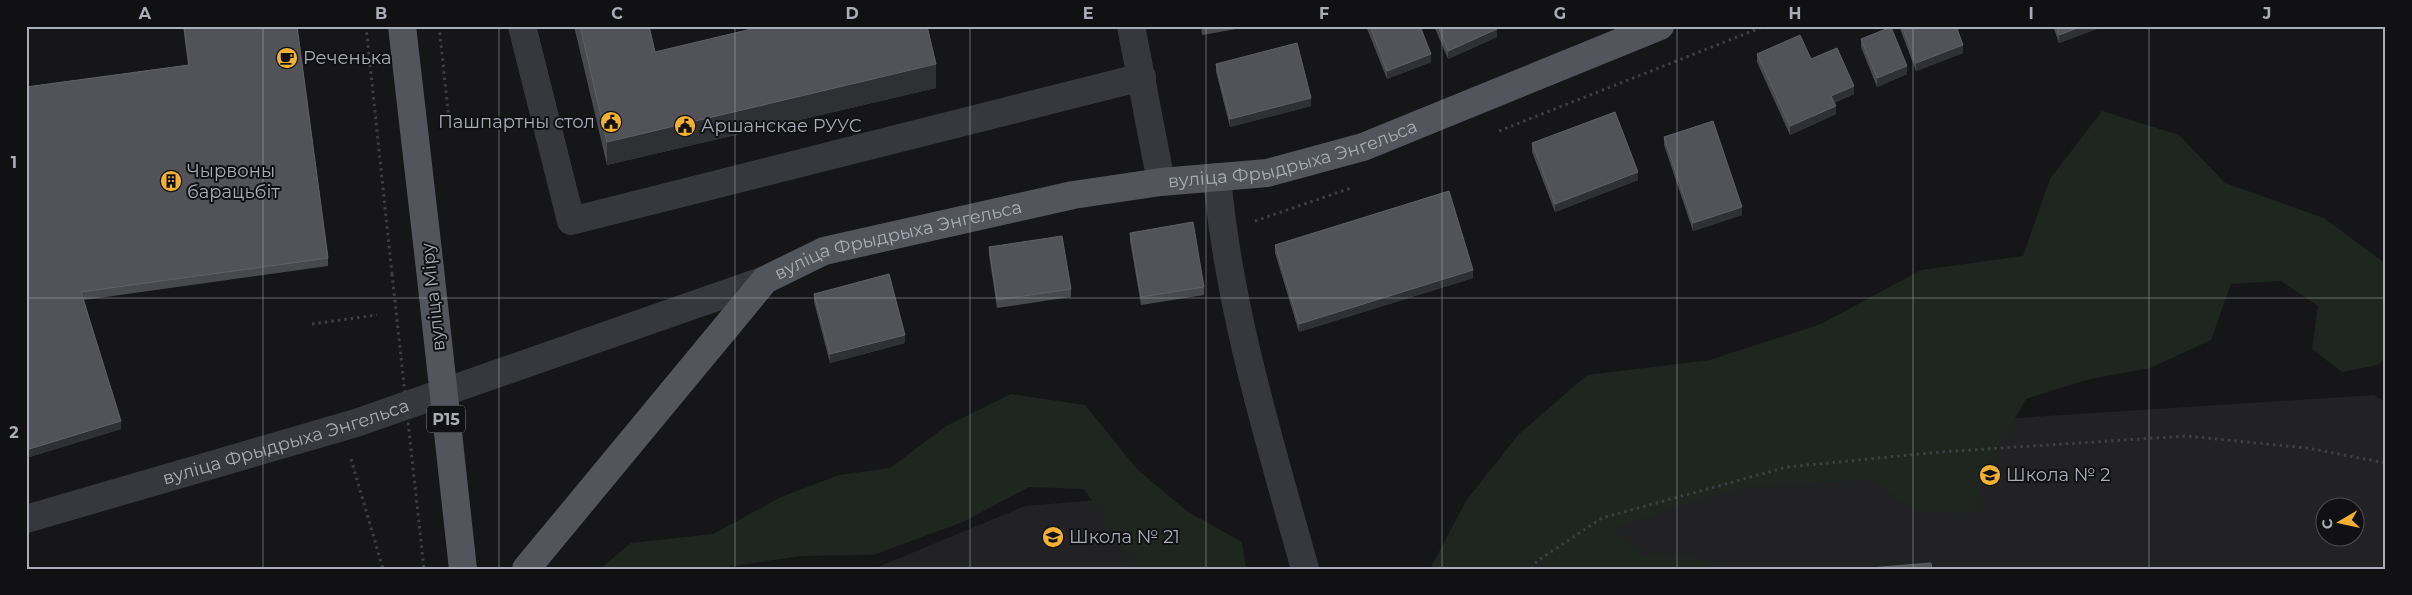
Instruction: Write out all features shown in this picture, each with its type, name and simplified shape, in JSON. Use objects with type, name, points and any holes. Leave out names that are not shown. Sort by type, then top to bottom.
[{"type":"main road","name":"вуліца Міру","points":[[402,26],[463,569]]},
{"type":"main road","name":"вуліца Фрыдрыха Энгельса","points":[[765,280],[824,251],[1073,195],[1161,182],[1267,173],[1363,147],[1660,26]]},
{"type":"main road","points":[[526,569],[765,280]]},
{"type":"street","points":[[522,26],[571,221],[1142,77]]},
{"type":"street","points":[[1131,26],[1161,182]]},
{"type":"street","points":[[1217,177],[1222,233],[1247,361],[1304,569]]},
{"type":"street","name":"вуліца Фрыдрыха Энгельса","points":[[26,519],[356,423],[765,280]]},
{"type":"path","points":[[366,26],[424,569]]},
{"type":"path","points":[[1491,134],[1764,26]]},
{"type":"path","points":[[1222,233],[1356,186]]},
{"type":"path","points":[[312,324],[377,315]]},
{"type":"path","points":[[404,434],[413,431]]},
{"type":"path","points":[[1532,569],[1537,561],[1602,518],[1787,468],[1940,452],[2186,436],[2307,448],[2386,463]]},
{"type":"path","points":[[342,458],[350,456],[383,569]]},
{"type":"shaded area","points":[[2102,111],[2179,135],[2225,183],[2324,218],[2386,264],[2386,356],[2378,365],[2342,372],[2312,349],[2318,306],[2281,281],[2231,284],[2211,340],[2150,368],[2086,380],[2026,399],[1985,471],[1974,514],[1918,512],[1871,480],[1754,485],[1675,507],[1614,529],[1644,556],[1699,557],[1718,569],[1554,569],[1538,561],[1529,569],[1430,569],[1466,501],[1518,435],[1587,375],[1710,360],[1821,324],[1921,270],[2023,256],[2050,179]]},
{"type":"shaded area","points":[[1011,394],[1085,405],[1137,469],[1188,512],[1242,542],[1246,569],[1138,569],[1084,489],[1029,487],[963,522],[873,555],[800,556],[713,569],[600,569],[631,543],[713,534],[781,497],[839,475],[890,468],[946,426]]},
{"type":"shaded area","name":"Школа № 2","points":[[2374,395],[2386,402],[2386,569],[1486,569],[1631,443]]},
{"type":"shaded area","name":"Школа № 21","points":[[1122,498],[1185,569],[873,569],[1025,506]]},
{"type":"building","name":"Чырвоны барацьбіт","points":[[184,26],[297,26],[328,258],[81,292],[121,421],[26,450],[26,87],[189,65]]},
{"type":"building","name":"Аршанскае РУУС","points":[[580,26],[649,26],[655,52],[764,26],[927,26],[936,64],[607,142]]},
{"type":"building","points":[[1370,26],[1420,26],[1431,54],[1387,71]]},
{"type":"building","points":[[1438,26],[1496,26],[1497,29],[1448,51]]},
{"type":"building","points":[[1902,26],[1956,26],[1963,45],[1916,63]]},
{"type":"building","points":[[2056,26],[2083,26],[2059,35]]},
{"type":"building","points":[[1891,27],[1907,66],[1877,78],[1861,39]]},
{"type":"building","points":[[1800,35],[1811,59],[1837,48],[1854,86],[1831,96],[1836,106],[1790,126],[1757,54]]},
{"type":"building","points":[[1297,43],[1311,98],[1230,119],[1216,64]]},
{"type":"building","points":[[1615,112],[1638,172],[1555,204],[1532,143]]},
{"type":"building","points":[[1713,121],[1742,207],[1693,223],[1664,137]]},
{"type":"building","points":[[1449,191],[1473,270],[1299,324],[1275,245]]},
{"type":"building","points":[[1193,222],[1204,287],[1141,297],[1130,233]]},
{"type":"building","points":[[1062,236],[1071,289],[997,300],[989,247]]},
{"type":"building","points":[[889,274],[905,335],[830,354],[814,294]]},
{"type":"building","points":[[1931,563],[1932,569],[1857,569]]},
{"type":"place","name":"Реченька","points":[[287,58]]},
{"type":"place","name":"Пашпартны стол","points":[[611,122]]},
{"type":"place","name":"Аршанскае РУУС","points":[[685,126]]},
{"type":"place","name":"Чырвоны барацьбіт","points":[[171,181]]},
{"type":"place","name":"Школа № 2","points":[[1990,475]]},
{"type":"place","name":"Школа № 21","points":[[1053,537]]}]
